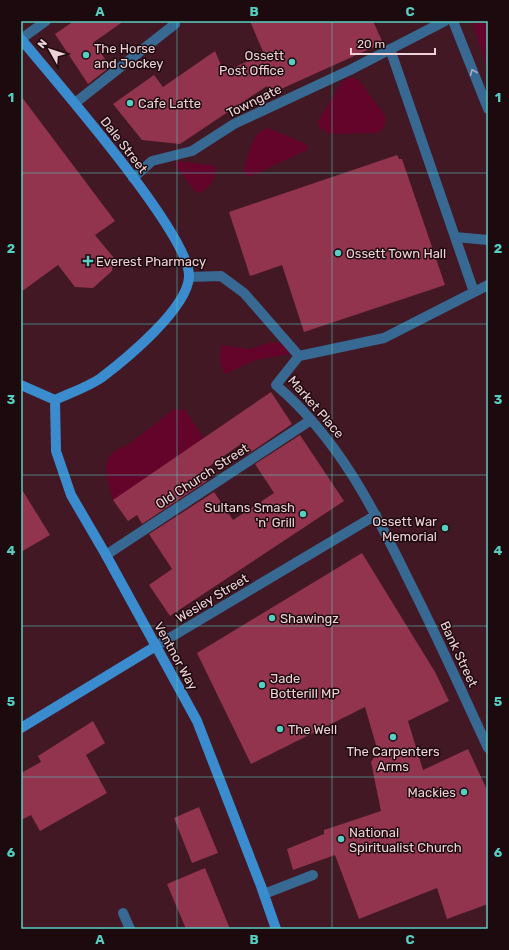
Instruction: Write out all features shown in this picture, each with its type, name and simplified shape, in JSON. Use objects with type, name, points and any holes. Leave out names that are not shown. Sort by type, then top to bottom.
[{"type":"street","points":[[21,39],[46,21]]},
{"type":"street","points":[[75,103],[175,24],[173,21]]},
{"type":"street","name":"Towngate","points":[[133,178],[152,162],[192,151],[234,124],[350,70],[445,21]]},
{"type":"street","points":[[453,21],[488,109]]},
{"type":"street","name":"Dale Street","points":[[21,39],[75,103],[133,178],[168,227],[182,253],[189,277]]},
{"type":"street","points":[[390,49],[474,292]]},
{"type":"street","points":[[455,237],[488,240]]},
{"type":"street","points":[[21,385],[55,400],[100,378],[161,325],[180,302],[189,277],[221,276],[244,293],[299,356]]},
{"type":"street","name":"Market Place","points":[[416,594],[376,515],[351,472],[331,443],[312,420],[276,385],[299,356],[384,338],[488,285]]},
{"type":"street","name":"Ventnor Way","points":[[55,400],[56,451],[71,495],[106,555],[197,721],[264,894],[276,929]]},
{"type":"street","name":"Old Church Street","points":[[106,555],[312,420]]},
{"type":"street","name":"Wesley Street","points":[[21,728],[376,515]]},
{"type":"street","name":"Bank Street","points":[[416,594],[488,748]]},
{"type":"street","points":[[264,894],[313,875]]},
{"type":"street","points":[[123,913],[130,929]]},
{"type":"shaded area","points":[[472,21],[488,21],[488,64],[486,64]]},
{"type":"shaded area","points":[[347,78],[355,78],[360,81],[385,116],[386,121],[382,130],[377,133],[329,134],[319,127],[318,121],[342,82]]},
{"type":"shaded area","points":[[268,128],[304,143],[308,147],[307,150],[249,177],[243,172],[251,146],[258,134],[262,130]]},
{"type":"shaded area","points":[[179,161],[215,166],[216,169],[212,182],[202,192],[199,193],[195,191],[175,166],[176,162]]},
{"type":"shaded area","points":[[271,342],[285,344],[290,348],[290,354],[256,360],[225,374],[220,360],[222,345],[250,349]]},
{"type":"shaded area","points":[[174,409],[185,410],[204,438],[113,500],[106,475],[107,461],[111,455],[118,449],[128,445]]},
{"type":"building","name":"The Horse and Jockey","points":[[74,21],[124,21],[94,42],[110,67],[88,84],[55,34]]},
{"type":"building","points":[[250,21],[373,21],[383,43],[270,94],[267,86],[180,144],[142,140],[113,104],[154,75],[163,87],[215,51],[224,72],[264,54]]},
{"type":"building","points":[[21,96],[115,221],[95,235],[114,258],[112,271],[93,288],[75,287],[58,265],[21,292]]},
{"type":"building","name":"Ossett Town Hall","points":[[397,155],[399,159],[402,159],[445,285],[304,332],[282,265],[250,276],[229,212]]},
{"type":"building","points":[[271,392],[292,424],[248,454],[241,444],[201,472],[207,481],[142,524],[137,515],[128,521],[113,500]]},
{"type":"building","points":[[300,435],[344,501],[170,616],[149,585],[172,569],[149,534],[214,492],[233,520],[274,493],[255,464]]},
{"type":"building","points":[[21,488],[50,535],[21,552]]},
{"type":"building","points":[[362,553],[435,672],[449,701],[408,721],[423,770],[468,749],[488,792],[488,904],[447,919],[437,888],[359,919],[335,855],[293,870],[287,849],[324,834],[324,830],[381,811],[371,762],[378,752],[365,707],[251,764],[197,653]]},
{"type":"building","points":[[93,721],[105,743],[86,755],[107,793],[40,831],[31,815],[21,820],[21,773],[41,762],[38,756]]},
{"type":"building","points":[[199,807],[218,853],[192,863],[174,818]]},
{"type":"building","points":[[205,868],[230,929],[186,929],[167,884]]},
{"type":"place","name":"The Horse and Jockey","points":[[86,55]]},
{"type":"place","name":"Ossett Post Office","points":[[292,62]]},
{"type":"place","name":"Cafe Latte","points":[[130,103]]},
{"type":"place","name":"Ossett Town Hall","points":[[338,253]]},
{"type":"place","name":"Everest Pharmacy","points":[[88,261]]},
{"type":"place","name":"Sultans Smash 'n' Grill","points":[[303,514]]},
{"type":"place","name":"Ossett War Memorial","points":[[445,528]]},
{"type":"place","name":"Shawingz","points":[[272,618]]},
{"type":"place","name":"Jade Botterill MP","points":[[262,685]]},
{"type":"place","name":"The Well","points":[[280,729]]},
{"type":"place","name":"The Carpenters Arms","points":[[393,737]]},
{"type":"place","name":"Mackies","points":[[464,792]]},
{"type":"place","name":"National Spiritualist Church","points":[[341,839]]}]
